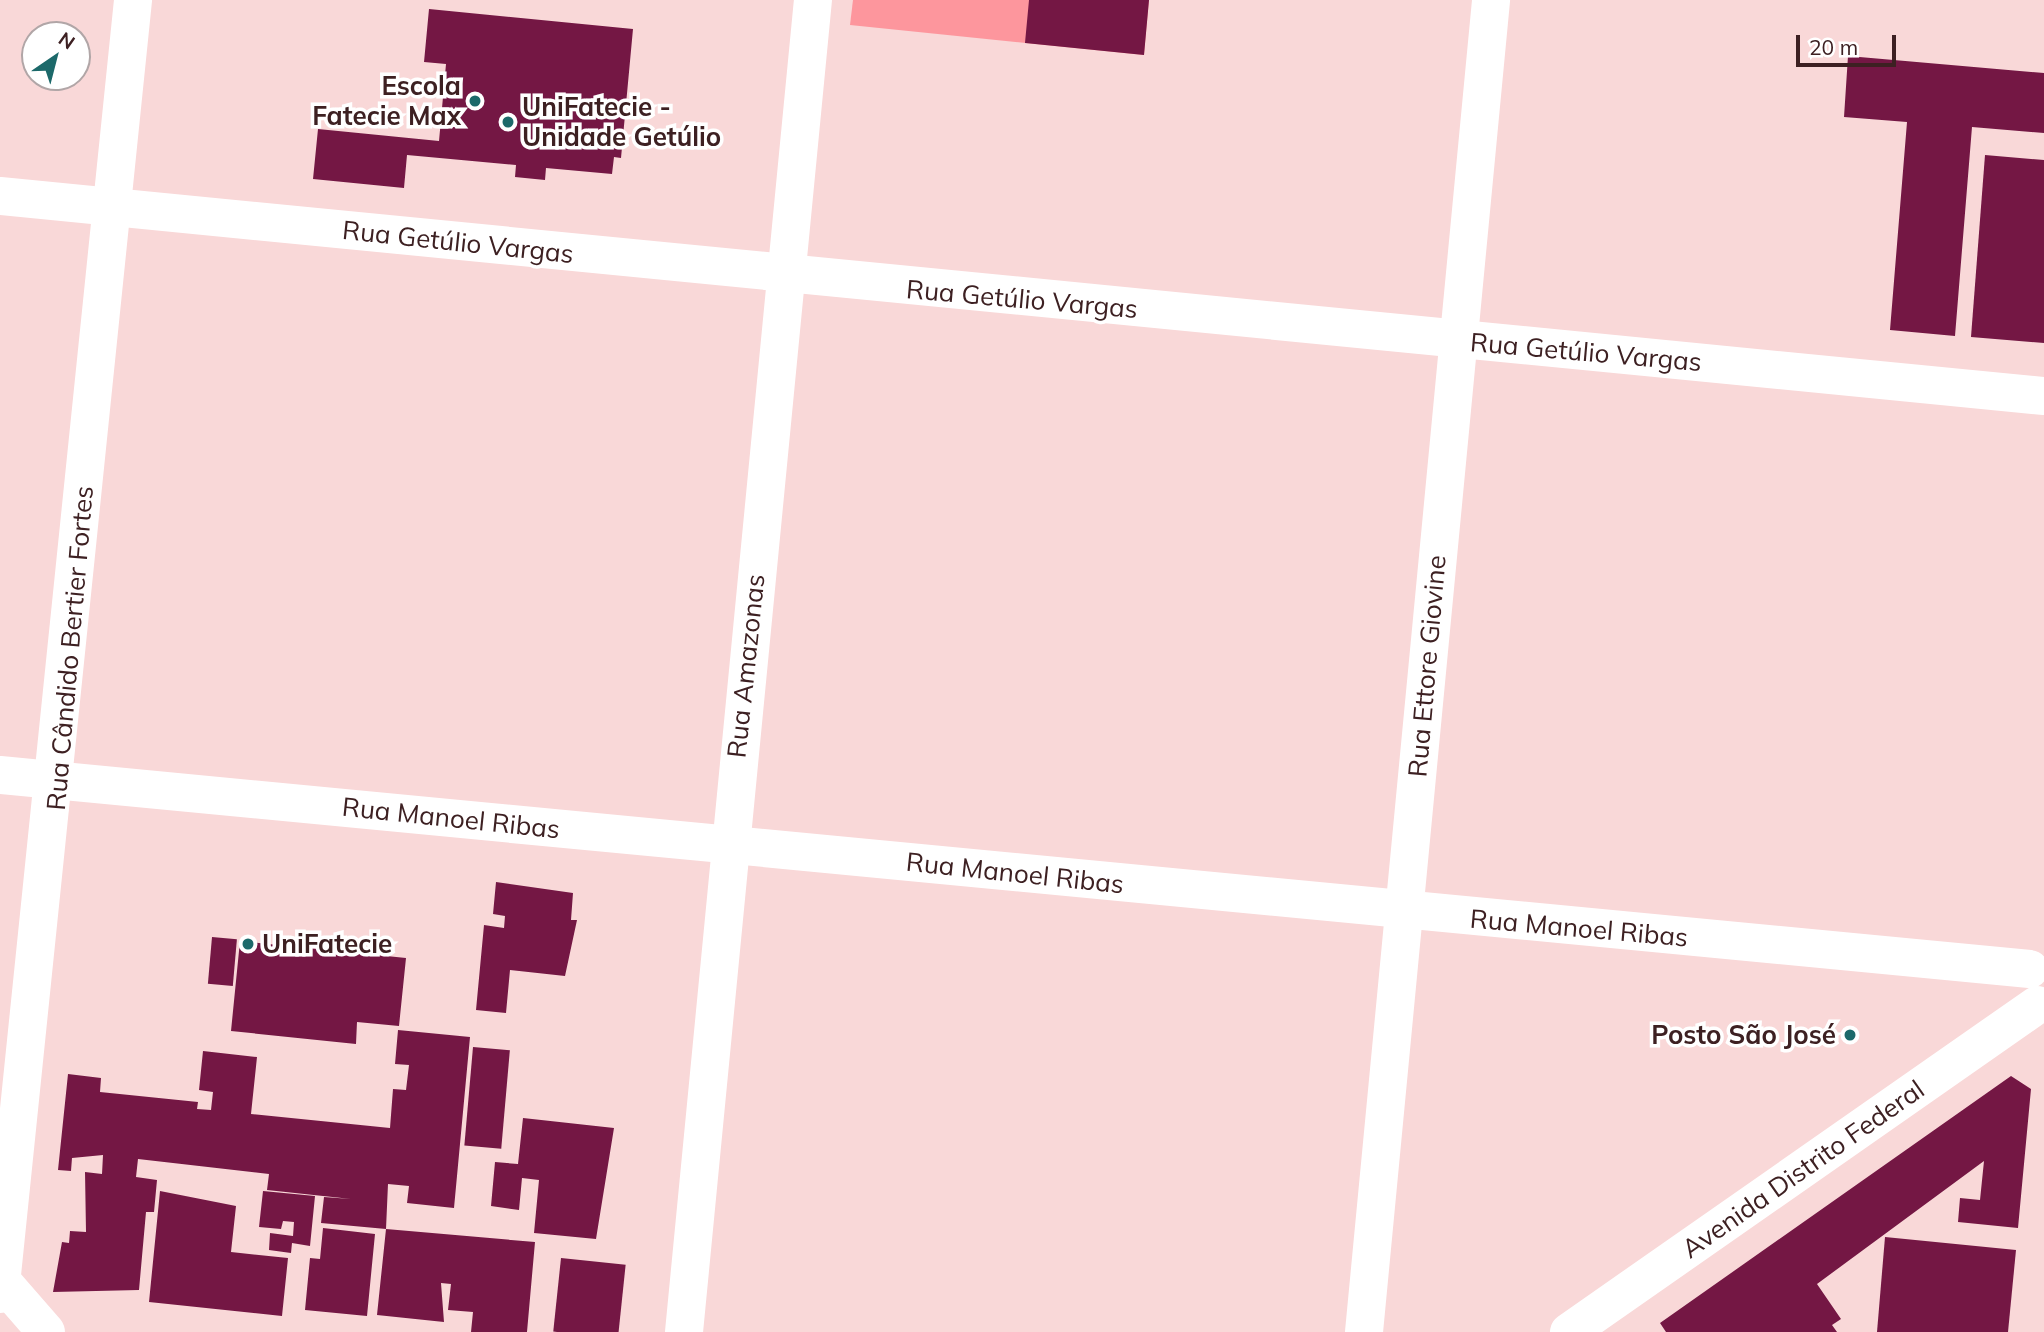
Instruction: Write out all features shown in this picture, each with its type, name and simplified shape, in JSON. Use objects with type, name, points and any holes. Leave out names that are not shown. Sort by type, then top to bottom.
[{"type":"street","name":"Rua Cândido Bertier Fortes","points":[[2,1286],[58,780],[133,0]]},
{"type":"street","name":"Rua Amazonas","points":[[684,1332],[784,276],[813,0]]},
{"type":"street","name":"Rua Ettore Giovine","points":[[1364,1332],[1491,0]]},
{"type":"street","name":"Rua Getúlio Vargas","points":[[0,196],[784,276],[2044,396]]},
{"type":"street","name":"Rua Manoel Ribas","points":[[0,775],[1404,912],[2039,984]]},
{"type":"street","name":"Avenida Distrito Federal","points":[[1569,1332],[2039,984]]},
{"type":"street","points":[[2,1286],[46,1332]]},
{"type":"shaded area","points":[[853,0],[1149,0],[1144,55],[850,25]]},
{"type":"building","points":[[1029,0],[1149,0],[1144,55],[1025,43]]},
{"type":"building","points":[[429,9],[633,29],[621,158],[614,157],[612,174],[546,168],[545,180],[515,177],[516,165],[407,155],[404,188],[313,179],[318,129],[439,141],[446,64],[424,62]]},
{"type":"building","points":[[1848,56],[2044,73],[2044,133],[1972,127],[1955,336],[1890,330],[1907,122],[1844,117]]},
{"type":"building","points":[[1985,155],[2044,160],[2044,343],[1971,337]]},
{"type":"building","points":[[496,882],[573,893],[571,920],[577,920],[565,976],[510,970],[506,1013],[476,1010],[484,925],[504,928],[505,916],[493,914]]},
{"type":"building","points":[[212,937],[237,939],[233,986],[208,984]]},
{"type":"building","points":[[240,941],[406,958],[399,1026],[357,1022],[356,1044],[231,1031]]},
{"type":"building","points":[[398,1030],[470,1037],[454,1208],[407,1203],[409,1186],[388,1184],[386,1229],[321,1223],[324,1197],[351,1199],[267,1190],[269,1174],[138,1159],[136,1177],[157,1180],[154,1212],[146,1212],[139,1290],[53,1292],[62,1242],[69,1243],[70,1231],[86,1232],[85,1172],[102,1174],[103,1155],[72,1158],[71,1171],[58,1170],[68,1074],[101,1078],[100,1092],[198,1102],[197,1109],[211,1110],[213,1092],[199,1090],[203,1051],[257,1057],[251,1114],[390,1128],[393,1089],[406,1090],[409,1065],[395,1064]]},
{"type":"building","points":[[473,1047],[510,1050],[501,1149],[464,1146]]},
{"type":"building","points":[[2011,1076],[2031,1089],[2018,1228],[1958,1222],[1960,1198],[1980,1200],[1984,1161],[1817,1284],[1841,1319],[1832,1325],[1837,1332],[1666,1332],[1660,1323]]},
{"type":"building","points":[[523,1118],[614,1128],[596,1239],[534,1233],[539,1180],[522,1178],[519,1210],[491,1206],[495,1162],[518,1164]]},
{"type":"building","points":[[160,1191],[236,1206],[231,1252],[288,1258],[282,1316],[149,1302]]},
{"type":"building","points":[[263,1191],[315,1196],[310,1246],[292,1243],[291,1253],[269,1250],[270,1233],[293,1236],[294,1222],[283,1221],[281,1229],[259,1227]]},
{"type":"building","points":[[323,1228],[375,1234],[367,1316],[305,1310],[310,1258],[320,1259]]},
{"type":"building","points":[[386,1229],[535,1242],[527,1332],[471,1332],[473,1312],[448,1310],[451,1284],[441,1283],[444,1322],[377,1315]]},
{"type":"building","points":[[1885,1237],[2016,1250],[2008,1332],[1877,1332]]},
{"type":"building","points":[[561,1258],[626,1265],[619,1332],[553,1332]]},
{"type":"place","name":"Escola Fatecie Max","points":[[475,101]]},
{"type":"place","name":"UniFatecie - Unidade Getúlio","points":[[508,122]]},
{"type":"place","name":"UniFatecie","points":[[248,944]]},
{"type":"place","name":"Posto São José","points":[[1850,1035]]}]
